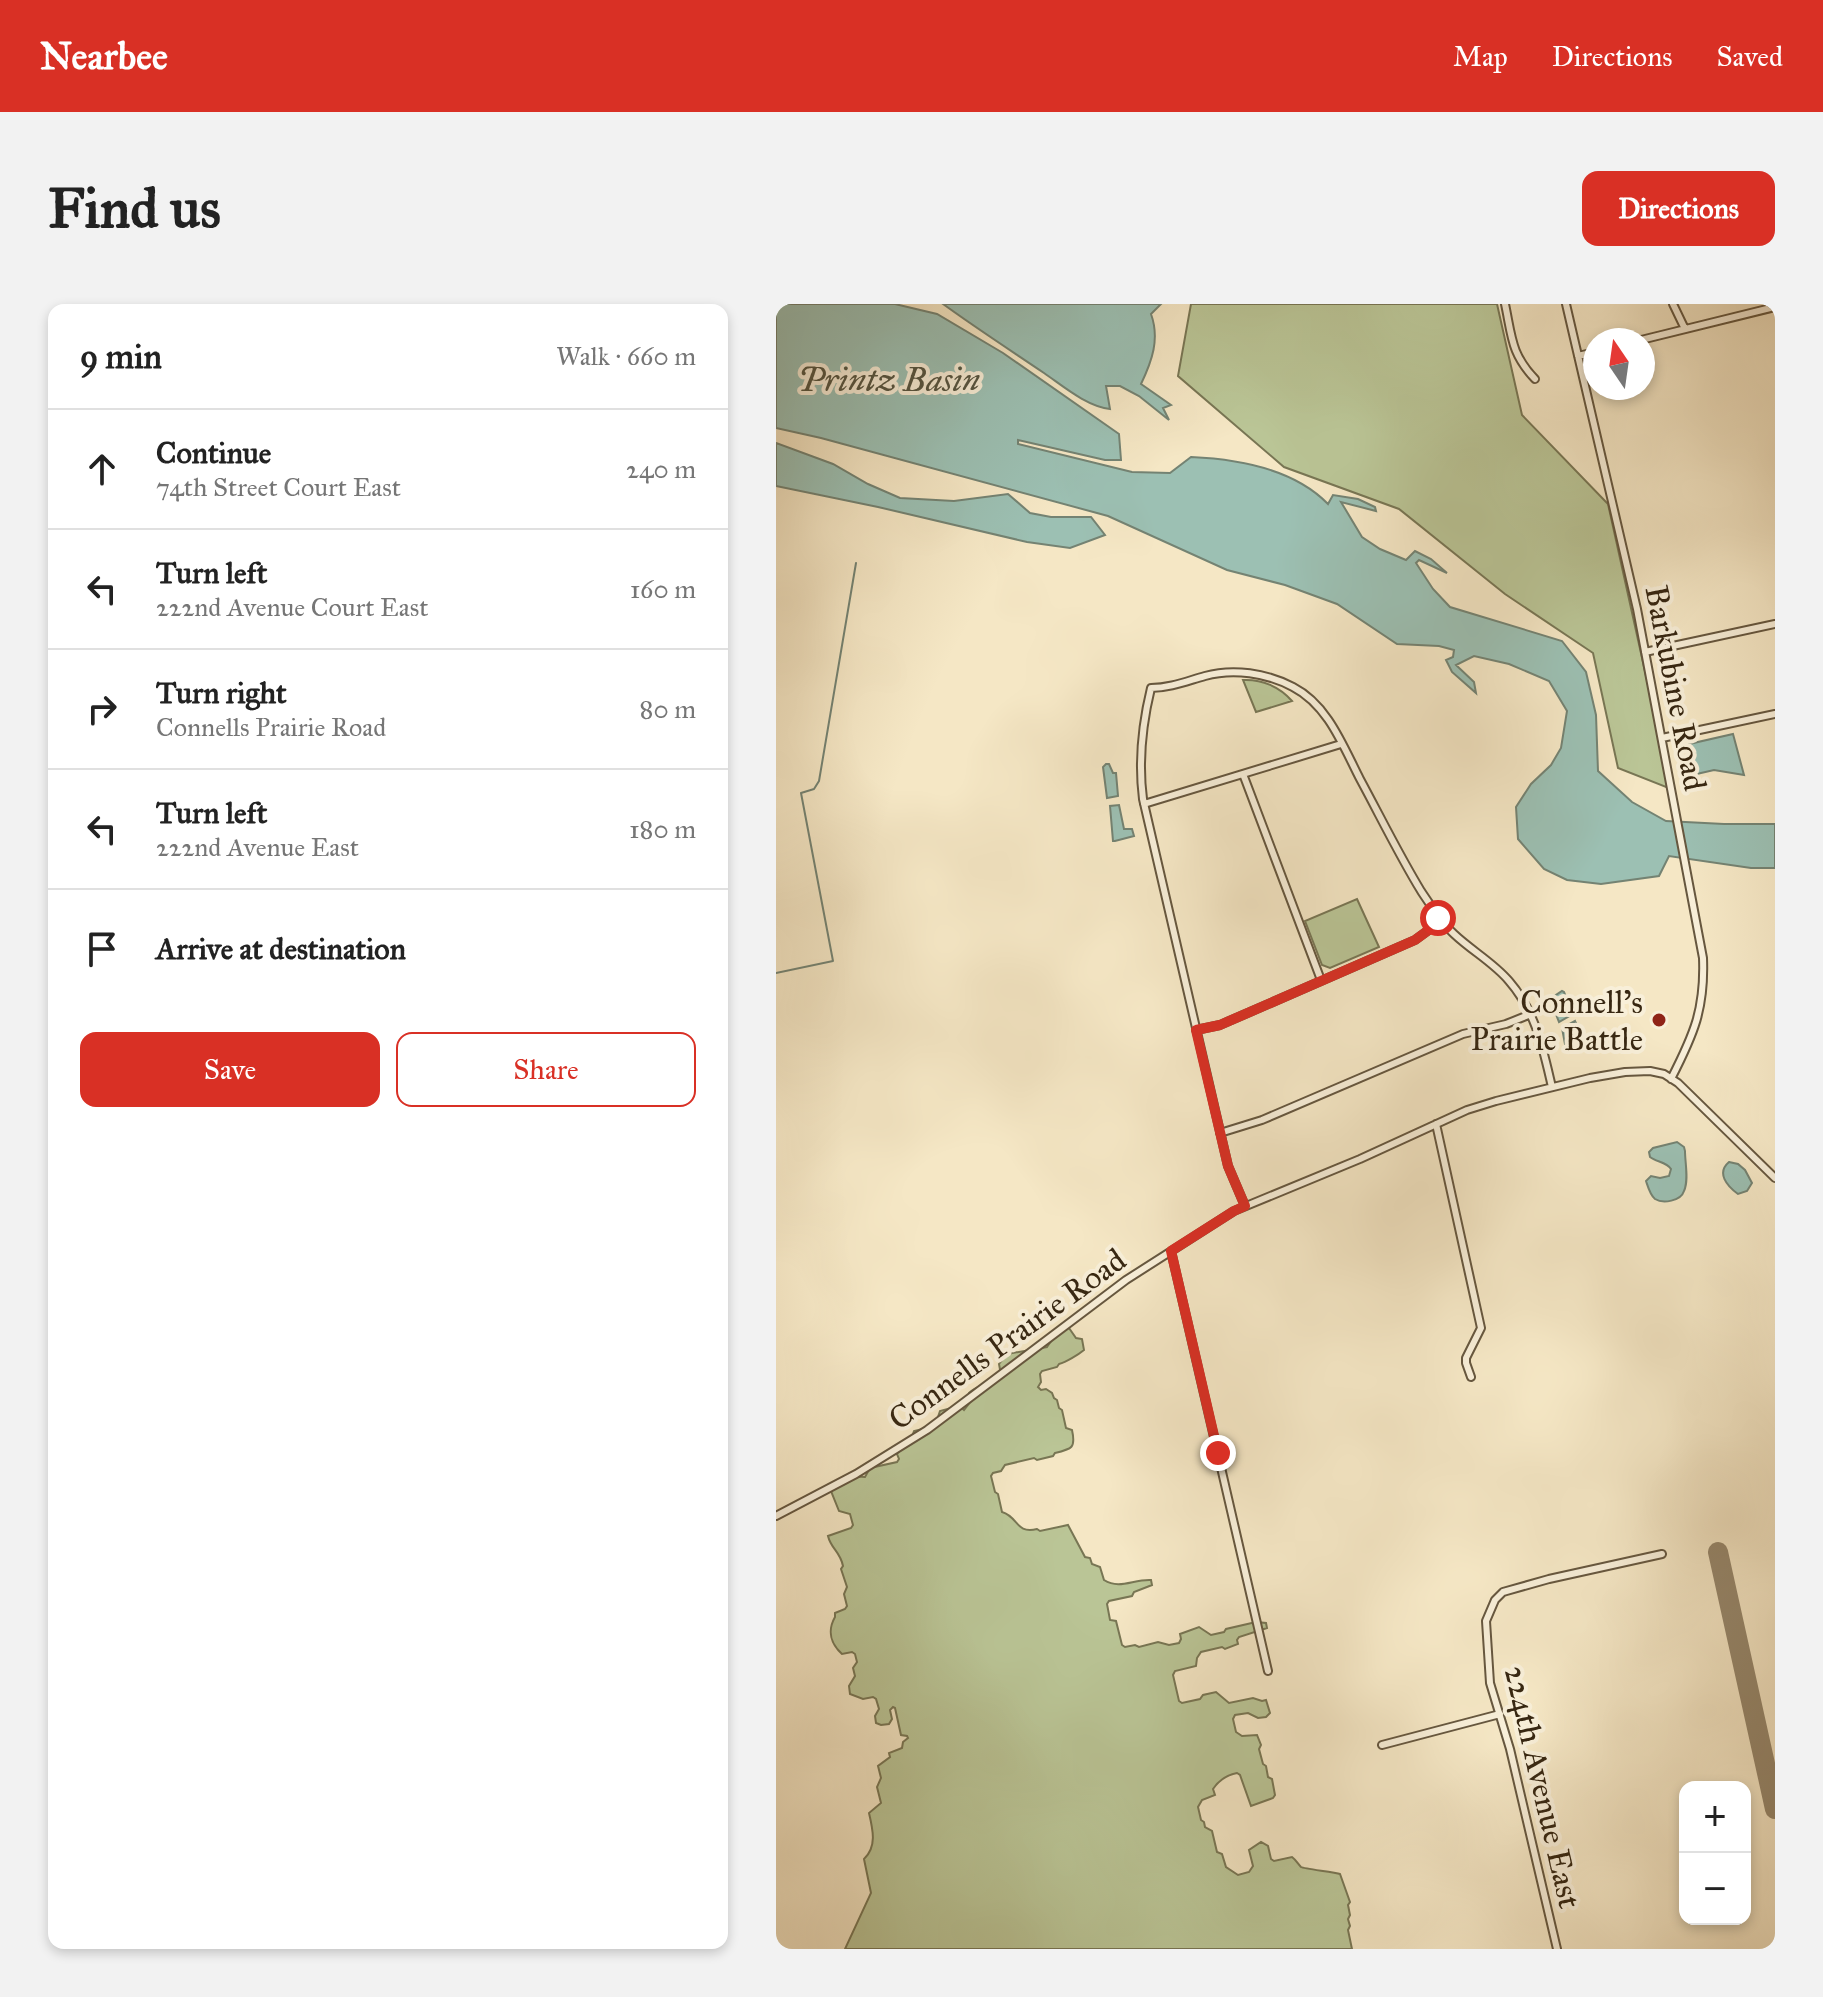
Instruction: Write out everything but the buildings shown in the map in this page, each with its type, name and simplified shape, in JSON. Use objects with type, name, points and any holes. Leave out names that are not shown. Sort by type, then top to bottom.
[{"type":"street","points":[[1505,304],[1516,355],[1535,379]]},
{"type":"street","name":"Barkubine Road","points":[[1566,304],[1628,567],[1703,958],[1704,986],[1700,1015],[1690,1043],[1671,1079]]},
{"type":"street","points":[[1673,304],[1685,329]]},
{"type":"street","points":[[1655,336],[1775,307]]},
{"type":"street","points":[[1578,356],[1583,355]]},
{"type":"street","points":[[1645,652],[1775,624]]},
{"type":"street","points":[[1245,1206],[1228,1166],[1144,804],[1140,755],[1151,688],[1232,673],[1261,675],[1306,695],[1333,727],[1413,876],[1441,921],[1509,980],[1531,1014],[1552,1087]]},
{"type":"street","points":[[1662,738],[1775,714]]},
{"type":"street","points":[[1144,804],[1341,744]]},
{"type":"street","points":[[1243,774],[1321,980]]},
{"type":"street","points":[[1196,1030],[1220,1025],[1415,940],[1441,921]]},
{"type":"street","points":[[1220,1133],[1262,1120],[1463,1034],[1506,1024],[1531,1014]]},
{"type":"street","name":"Connells Prairie Road","points":[[776,1516],[856,1474],[927,1430],[1126,1280],[1234,1211],[1360,1159],[1467,1110],[1552,1087],[1625,1072],[1664,1074],[1694,1098],[1775,1178]]},
{"type":"street","points":[[1436,1124],[1481,1328],[1466,1358],[1471,1377]]},
{"type":"street","points":[[1171,1251],[1268,1671]]},
{"type":"street","name":"224th Avenue East","points":[[1557,1949],[1516,1773],[1490,1683],[1486,1631],[1489,1613],[1503,1592],[1662,1554]]},
{"type":"street","points":[[1382,1745],[1500,1714]]},
{"type":"green space","points":[[1191,304],[1497,304],[1522,415],[1608,504],[1671,789],[1618,768],[1593,653],[1505,594],[1399,509],[1284,467],[1178,376]]},
{"type":"green space","points":[[1243,680],[1270,685],[1292,701],[1256,712]]},
{"type":"green space","points":[[1357,899],[1379,947],[1330,968],[1322,965],[1305,921]]},
{"type":"green space","points":[[1069,1328],[1076,1338],[1082,1339],[1084,1350],[1057,1367],[1042,1371],[1038,1387],[1052,1393],[1057,1400],[1066,1428],[1072,1430],[1073,1444],[1053,1456],[1005,1465],[1001,1471],[993,1473],[991,1476],[1002,1512],[1030,1530],[1068,1525],[1085,1557],[1100,1567],[1104,1580],[1110,1583],[1151,1580],[1152,1585],[1134,1592],[1132,1596],[1107,1604],[1110,1620],[1116,1621],[1125,1647],[1158,1642],[1169,1645],[1179,1643],[1180,1634],[1199,1627],[1211,1635],[1256,1622],[1266,1623],[1267,1628],[1239,1637],[1238,1644],[1201,1652],[1196,1666],[1175,1671],[1173,1675],[1182,1703],[1216,1692],[1229,1703],[1253,1698],[1266,1700],[1270,1713],[1258,1718],[1248,1713],[1235,1715],[1233,1719],[1236,1732],[1242,1736],[1257,1735],[1263,1764],[1268,1777],[1272,1779],[1275,1795],[1251,1806],[1240,1775],[1233,1774],[1215,1786],[1215,1795],[1202,1800],[1198,1807],[1201,1820],[1212,1831],[1217,1852],[1222,1854],[1226,1867],[1238,1875],[1249,1872],[1253,1866],[1249,1850],[1261,1842],[1268,1846],[1274,1861],[1292,1857],[1301,1867],[1340,1874],[1350,1902],[1348,1930],[1352,1949],[845,1949],[871,1893],[864,1859],[872,1844],[869,1813],[881,1803],[877,1787],[881,1778],[878,1766],[890,1757],[889,1753],[902,1748],[908,1738],[901,1735],[895,1708],[890,1710],[892,1719],[889,1724],[881,1725],[876,1723],[875,1716],[879,1709],[876,1699],[863,1699],[850,1694],[849,1686],[855,1676],[853,1668],[857,1662],[855,1654],[842,1654],[831,1637],[835,1613],[847,1606],[844,1594],[847,1587],[841,1569],[842,1561],[828,1536],[853,1525],[850,1514],[839,1511],[831,1491],[846,1480],[865,1477],[870,1468],[897,1462],[897,1454],[909,1445],[914,1431],[935,1426],[940,1411],[951,1408],[964,1410],[971,1401],[969,1393],[1001,1375],[999,1364],[1007,1354],[1047,1347],[1056,1335]]},
{"type":"water","name":"Printz Basin","points":[[776,304],[895,304],[937,314],[1003,353],[1119,434],[1121,460],[1105,460],[1018,440],[1018,444],[1132,472],[1170,473],[1191,457],[1227,460],[1282,474],[1299,482],[1328,504],[1333,495],[1358,499],[1375,507],[1376,511],[1341,502],[1362,537],[1406,560],[1415,551],[1431,559],[1447,573],[1419,560],[1416,563],[1433,589],[1450,607],[1562,641],[1586,672],[1596,715],[1598,771],[1632,802],[1666,821],[1775,824],[1775,868],[1751,868],[1669,856],[1659,876],[1601,884],[1567,880],[1544,869],[1518,839],[1516,807],[1561,748],[1567,711],[1549,681],[1509,664],[1474,656],[1456,665],[1474,682],[1476,693],[1452,672],[1446,660],[1453,657],[1454,650],[1439,646],[1397,644],[1337,604],[1285,585],[1227,570],[1108,516],[776,428]]},
{"type":"water","name":"Printz Basin","points":[[943,304],[1161,304],[1151,314],[1155,332],[1154,350],[1141,384],[1171,405],[1163,408],[1169,420],[1139,396],[1120,386],[1106,386],[1110,409],[1084,400]]},
{"type":"water","name":"Printz Basin","points":[[776,443],[833,464],[900,498],[954,501],[1008,494],[1030,513],[1051,517],[1091,517],[1105,535],[1070,548],[1027,542],[776,486]]},
{"type":"water","points":[[1733,734],[1744,775],[1714,770],[1688,776],[1687,770],[1694,764],[1692,754],[1682,750],[1685,745]]},
{"type":"water","points":[[1106,764],[1116,773],[1118,796],[1107,798],[1103,767]]},
{"type":"water","points":[[1119,805],[1124,829],[1132,829],[1134,836],[1113,841],[1110,806]]},
{"type":"water","points":[[1562,991],[1573,1014],[1559,1022],[1550,999]]},
{"type":"water","points":[[1575,1021],[1585,1044],[1574,1049],[1565,1044],[1562,1028]]},
{"type":"water","points":[[1677,1142],[1685,1151],[1685,1187],[1676,1199],[1658,1201],[1646,1181],[1651,1176],[1669,1176],[1671,1169],[1650,1157],[1649,1152],[1653,1148]]},
{"type":"water","points":[[1729,1162],[1745,1170],[1752,1183],[1747,1191],[1738,1194],[1727,1183],[1723,1171]]},
{"type":"waterway","points":[[776,973],[833,961],[801,793],[814,789],[819,781],[856,563]]},
{"type":"taxiway","points":[[1718,1552],[1775,1809]]},
{"type":"place","name":"Connell's Prairie Battle","points":[[1659,1020]]},
{"type":"route","points":[[1218,1453],[1171,1251],[1245,1206],[1228,1166],[1196,1030],[1220,1025],[1415,940],[1441,921],[1438,918]]}]
